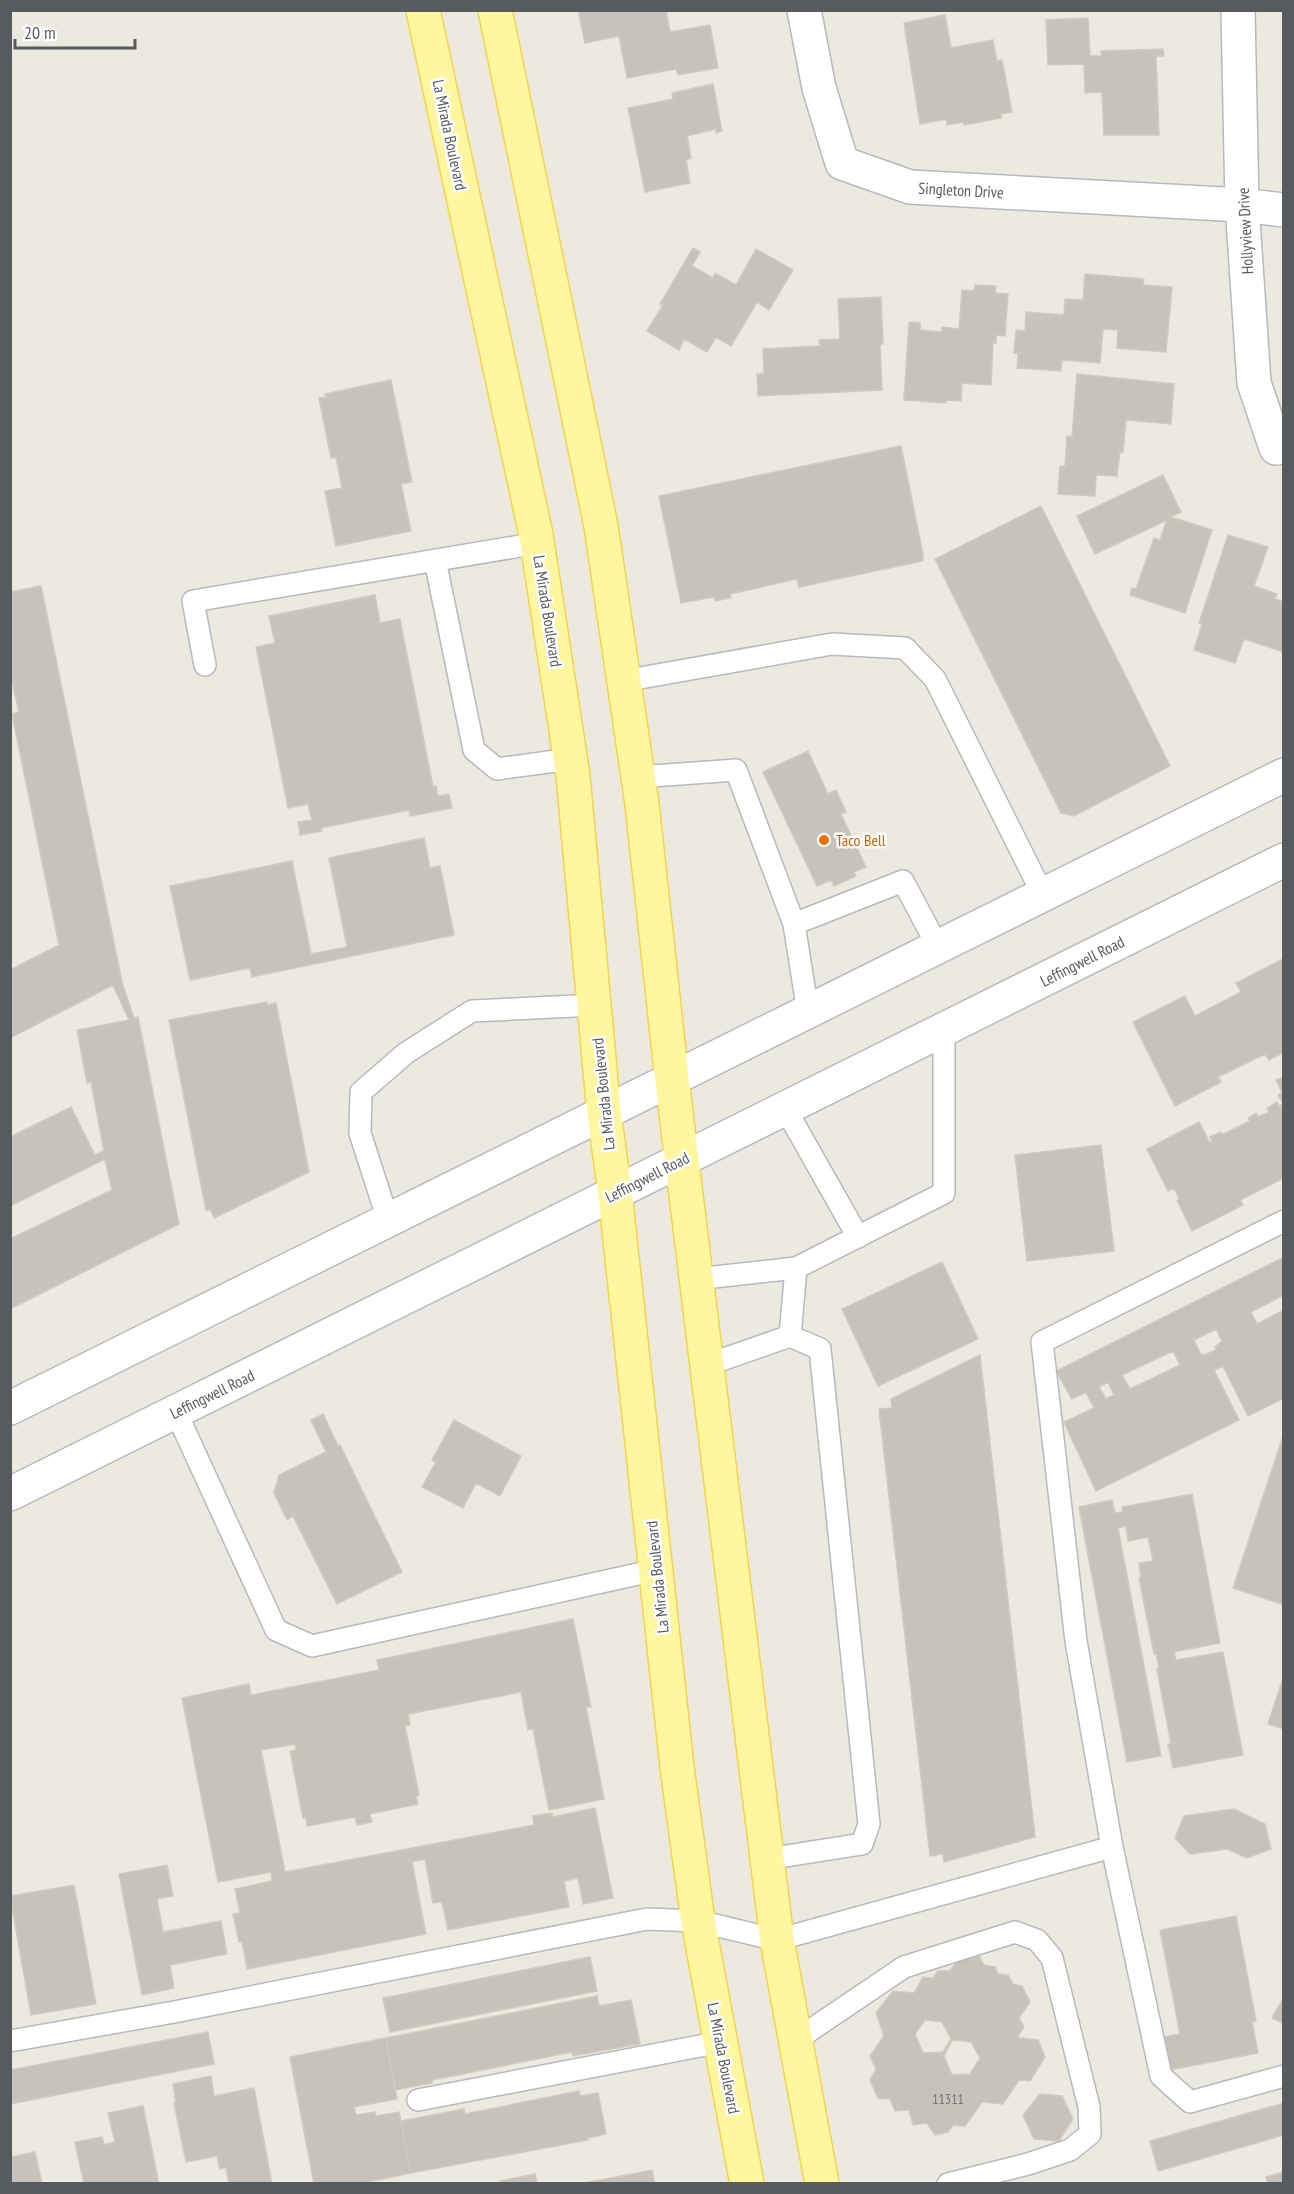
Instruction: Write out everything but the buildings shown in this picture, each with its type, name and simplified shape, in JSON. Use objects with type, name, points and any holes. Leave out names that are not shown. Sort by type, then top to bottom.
[{"type":"main road","name":"La Mirada Boulevard","points":[[423,10],[538,543],[570,759],[604,1113],[615,1193],[677,1767],[698,1921],[747,2184]]},
{"type":"main road","points":[[495,10],[601,526],[638,777],[672,1080],[777,1940],[822,2184]]},
{"type":"main road","name":"Singleton Drive","points":[[804,10],[819,88],[842,163],[910,187],[1242,205]]},
{"type":"main road","name":"Hollyview Drive","points":[[1238,10],[1242,205],[1254,383],[1276,448]]},
{"type":"main road","points":[[1242,205],[1284,210]]},
{"type":"main road","points":[[10,1408],[1284,775]]},
{"type":"main road","name":"Leffingwell Road","points":[[10,1494],[1284,860]]},
{"type":"lane","points":[[205,665],[193,601],[538,543]]},
{"type":"lane","points":[[435,560],[474,750],[497,769],[570,759]]},
{"type":"lane","points":[[623,681],[831,644],[905,648],[935,679],[1043,894]]},
{"type":"lane","points":[[638,777],[736,770],[794,924],[808,1012]]},
{"type":"lane","points":[[794,924],[903,881],[938,947]]},
{"type":"lane","points":[[388,1220],[360,1133],[361,1092],[406,1053],[472,1011],[595,1005]]},
{"type":"lane","points":[[696,1279],[796,1268],[944,1193],[944,1029]]},
{"type":"lane","points":[[785,1108],[858,1237]]},
{"type":"lane","points":[[1284,1221],[1042,1342],[1076,1641],[1112,1847],[1161,2076],[1190,2102],[1284,2076]]},
{"type":"lane","points":[[790,1336],[796,1268]]},
{"type":"lane","points":[[707,1365],[790,1336],[820,1349],[869,1824],[862,1844],[767,1859]]},
{"type":"lane","points":[[176,1412],[276,1630],[312,1646],[656,1570]]},
{"type":"lane","points":[[10,2041],[186,2010],[647,1919],[698,1921],[777,1940],[1112,1847]]},
{"type":"lane","points":[[796,2040],[904,1967],[1015,1932],[1037,1940],[1052,1958],[1089,2107],[1090,2134],[1070,2150],[1028,2164],[948,2184]]},
{"type":"lane","points":[[418,2100],[721,2042]]},
{"type":"place","name":"Taco Bell","points":[[824,840]]}]
